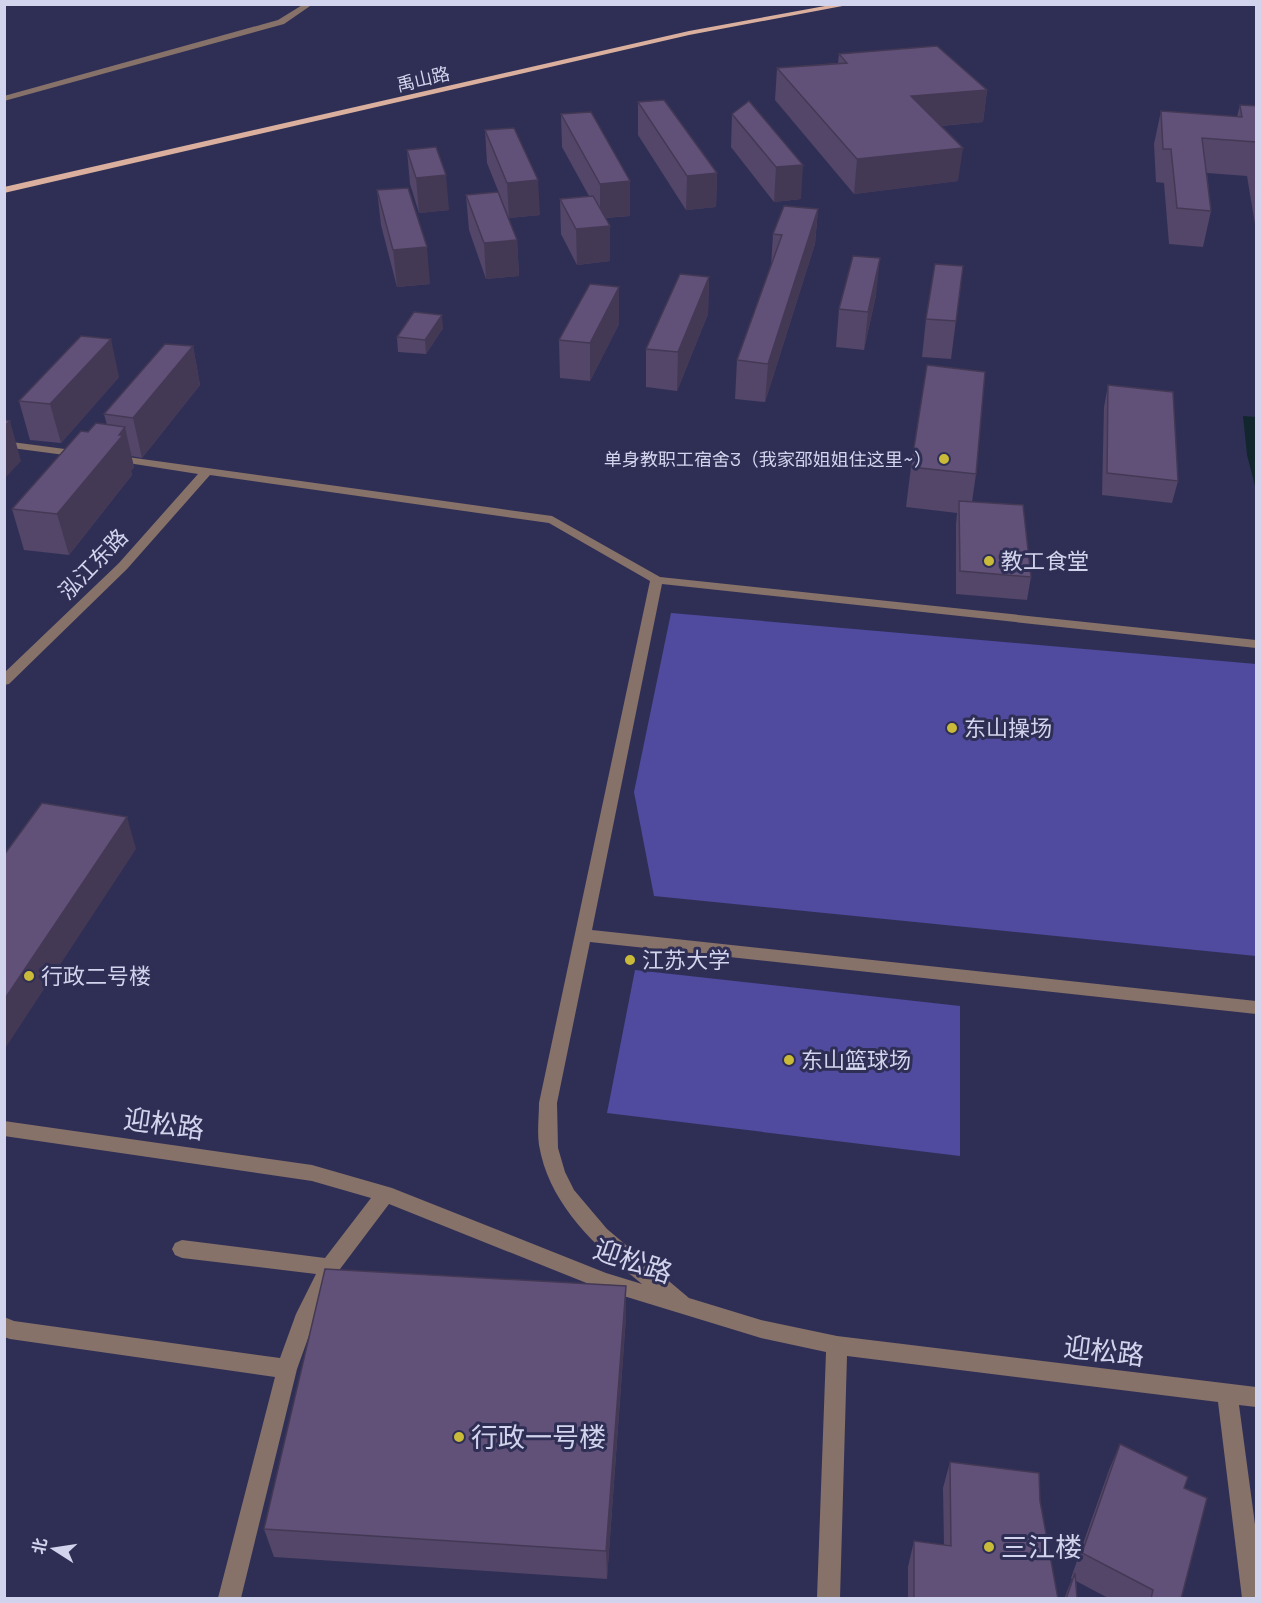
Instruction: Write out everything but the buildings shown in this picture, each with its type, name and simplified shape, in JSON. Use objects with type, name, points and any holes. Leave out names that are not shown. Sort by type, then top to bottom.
[{"type":"main road","name":"禹山路","points":[[4,181],[693,26],[816,4]]},
{"type":"main road","name":"禹山路","points":[[4,190],[689,33],[850,4]]},
{"type":"street","points":[[4,99],[281,22],[310,4]]},
{"type":"street","points":[[4,444],[552,520],[657,580],[1257,644]]},
{"type":"street","name":"泓江东路","points":[[4,681],[123,566],[207,471]]},
{"type":"street","points":[[657,580],[548,1102],[549,1147],[561,1186],[586,1220],[622,1257],[689,1309]]},
{"type":"street","points":[[584,935],[1257,1008]]},
{"type":"street","name":"迎松路","points":[[4,1128],[312,1173],[385,1194],[604,1281],[689,1309],[761,1329],[837,1345],[1257,1397]]},
{"type":"street","points":[[229,1599],[287,1369],[306,1314],[330,1267],[385,1194]]},
{"type":"street","points":[[182,1249],[330,1267]]},
{"type":"street","points":[[4,1326],[10,1330],[287,1369]]},
{"type":"street","points":[[828,1599],[837,1345]]},
{"type":"street","points":[[1227,1394],[1254,1599]]},
{"type":"shaded area","name":"东山操场","points":[[671,613],[1256,664],[1256,956],[654,896],[634,792]]},
{"type":"shaded area","name":"东山篮球场","points":[[635,970],[960,1006],[960,1156],[607,1113]]},
{"type":"water","points":[[1243,416],[1256,417],[1256,490],[1247,455]]},
{"type":"place","name":"单身教职工宿舍3（我家邵姐姐住这里~）","points":[[944,459]]},
{"type":"place","name":"教工食堂","points":[[989,561]]},
{"type":"place","name":"东山操场","points":[[952,728]]},
{"type":"place","name":"江苏大学","points":[[630,960]]},
{"type":"place","name":"行政二号楼","points":[[29,976]]},
{"type":"place","name":"东山篮球场","points":[[789,1060]]},
{"type":"place","name":"行政一号楼","points":[[459,1437]]},
{"type":"place","name":"三江楼","points":[[989,1547]]}]
